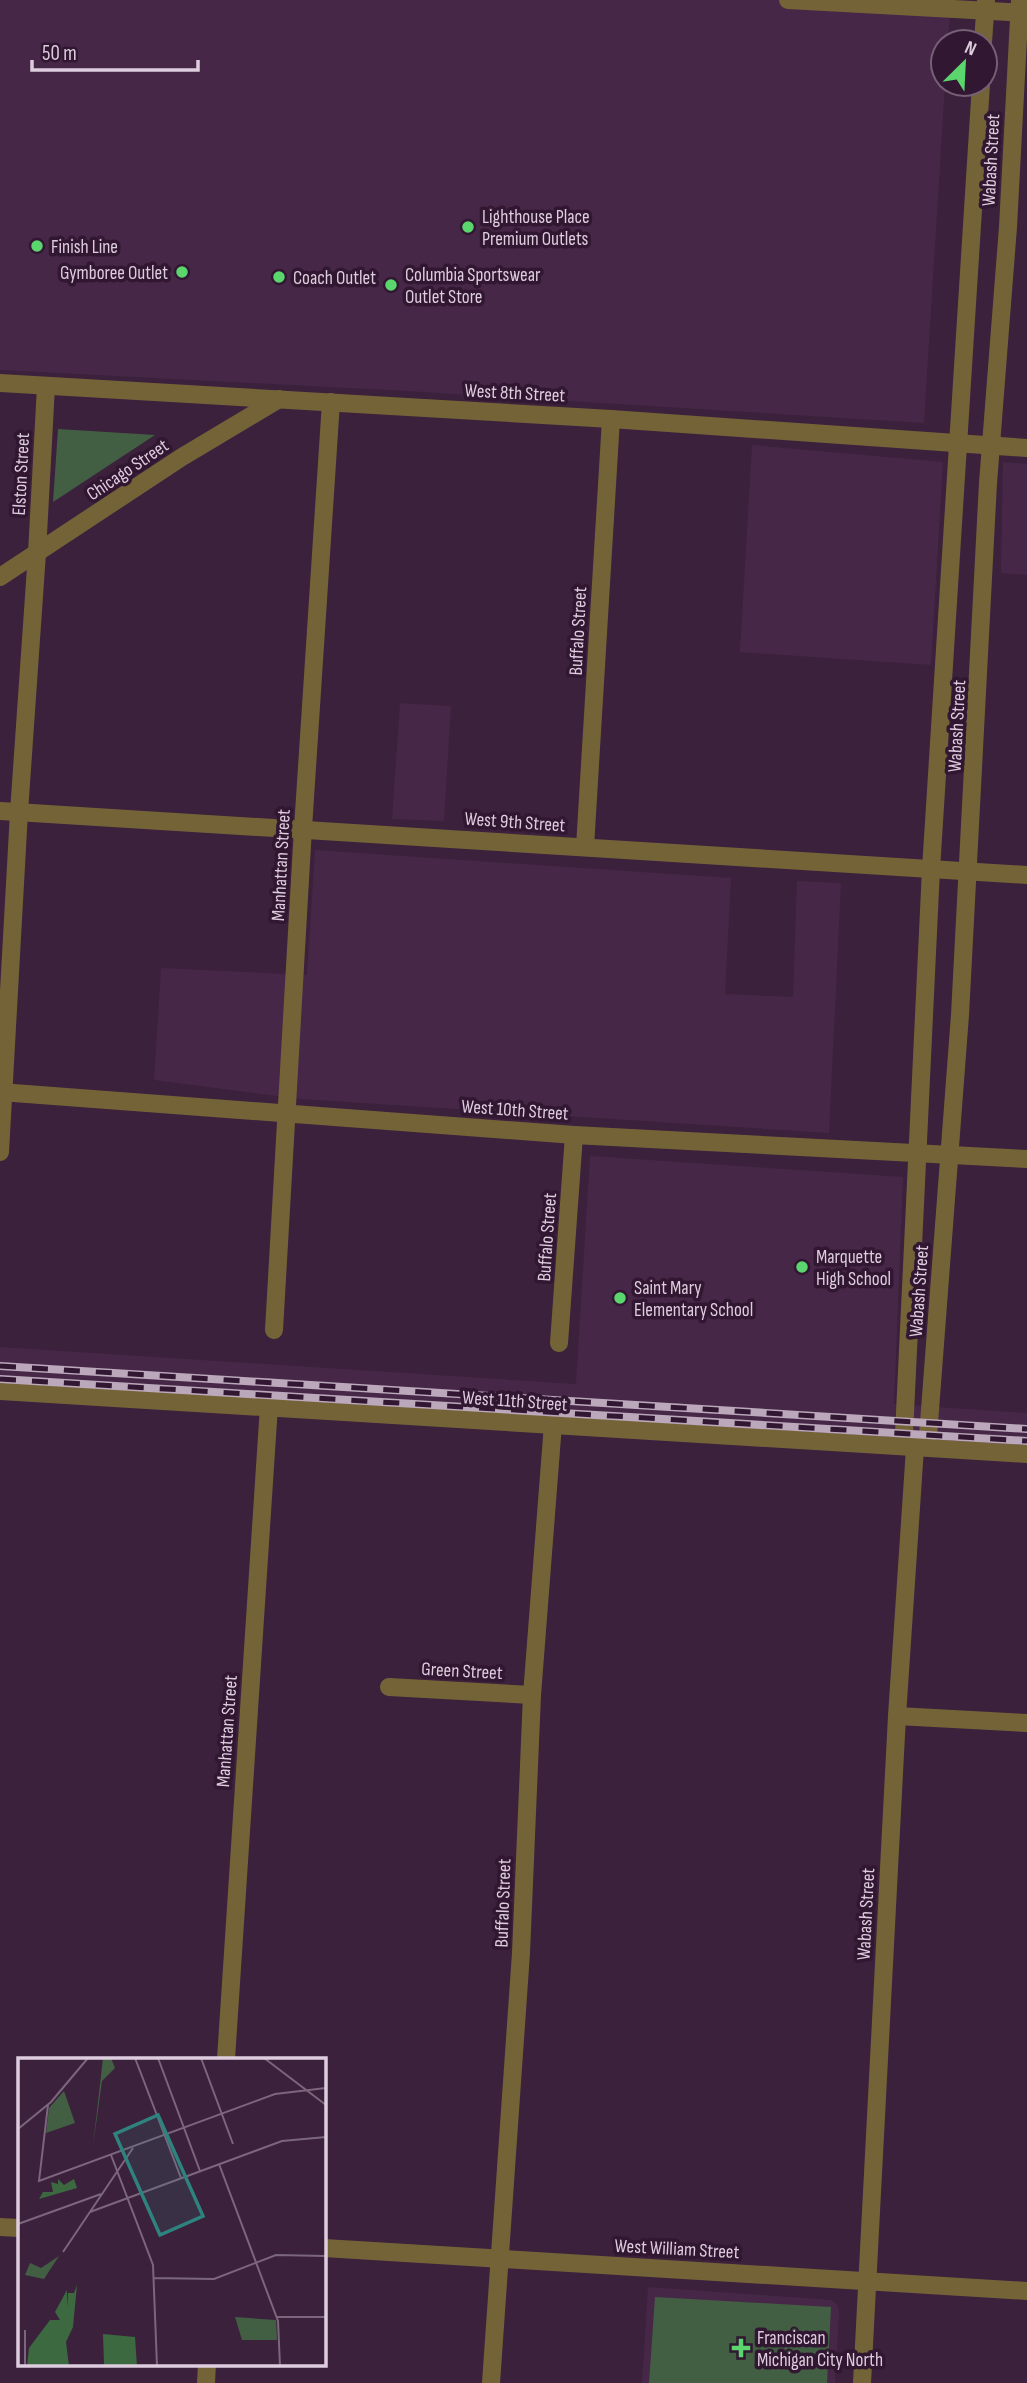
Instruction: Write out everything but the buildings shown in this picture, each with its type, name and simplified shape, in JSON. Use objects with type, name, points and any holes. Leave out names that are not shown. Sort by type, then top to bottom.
[{"type":"street","points":[[788,0],[1022,8]]},
{"type":"street","points":[[984,28],[985,5]]},
{"type":"street","name":"Wabash Street","points":[[915,1448],[928,1436],[949,1154],[969,871],[991,445],[1022,8]]},
{"type":"street","name":"Wabash Street","points":[[862,2383],[897,1716],[915,1448],[904,1434],[916,1152],[931,869],[980,98]]},
{"type":"street","name":"West 8th Street","points":[[0,383],[611,419],[1027,448]]},
{"type":"street","name":"Elston Street","points":[[0,1152],[46,386]]},
{"type":"street","name":"Chicago Street","points":[[0,577],[182,457],[279,399]]},
{"type":"street","name":"Manhattan Street","points":[[274,1330],[331,402]]},
{"type":"street","name":"Buffalo Street","points":[[585,847],[611,419]]},
{"type":"street","name":"West 9th Street","points":[[0,811],[1027,875]]},
{"type":"street","name":"West 10th Street","points":[[2,1092],[575,1135],[1027,1159]]},
{"type":"street","name":"Buffalo Street","points":[[559,1343],[575,1135]]},
{"type":"street","name":"West 11th Street","points":[[0,1391],[1027,1454]]},
{"type":"street","name":"Manhattan Street","points":[[226,2058],[269,1406]]},
{"type":"street","name":"Buffalo Street","points":[[491,2383],[521,1953],[532,1695],[553,1424]]},
{"type":"street","name":"Green Street","points":[[389,1688],[532,1695]]},
{"type":"street","points":[[897,1716],[1027,1723]]},
{"type":"street","points":[[0,2227],[18,2228]]},
{"type":"street","name":"West William Street","points":[[326,2248],[1027,2291]]},
{"type":"shaded area","name":"Lighthouse Place Premium Outlets","points":[[0,0],[951,0],[949,28],[929,28],[929,98],[944,98],[924,423],[407,391],[0,370]]},
{"type":"shaded area","points":[[752,445],[943,462],[931,665],[740,652]]},
{"type":"shaded area","points":[[1003,462],[1027,464],[1027,575],[1001,573]]},
{"type":"shaded area","points":[[400,703],[451,706],[444,821],[392,819]]},
{"type":"shaded area","points":[[315,850],[731,878],[725,994],[793,997],[797,881],[841,883],[829,1133],[301,1099],[154,1080],[161,968],[307,975]]},
{"type":"shaded area","points":[[590,1156],[903,1177],[894,1404],[1027,1413],[1027,1449],[0,1386],[0,1347],[576,1384]]},
{"type":"shaded area","name":"Franciscan Michigan City North","points":[[648,2287],[831,2300],[837,2304],[839,2312],[835,2383],[642,2383]]},
{"type":"green space","points":[[58,429],[155,435],[53,502]]},
{"type":"green space","name":"Franciscan Michigan City North","points":[[655,2297],[831,2307],[827,2383],[649,2383]]},
{"type":"railway","points":[[0,1366],[1027,1429]]},
{"type":"railway","points":[[0,1379],[1027,1441]]},
{"type":"place","name":"Lighthouse Place Premium Outlets","points":[[468,227]]},
{"type":"place","name":"Finish Line","points":[[37,246]]},
{"type":"place","name":"Gymboree Outlet","points":[[182,272]]},
{"type":"place","name":"Coach Outlet","points":[[279,277]]},
{"type":"place","name":"Columbia Sportswear Outlet Store","points":[[391,285]]},
{"type":"place","name":"Marquette High School","points":[[802,1267]]},
{"type":"place","name":"Saint Mary Elementary School","points":[[620,1298]]},
{"type":"place","name":"Franciscan Michigan City North","points":[[741,2348]]}]
